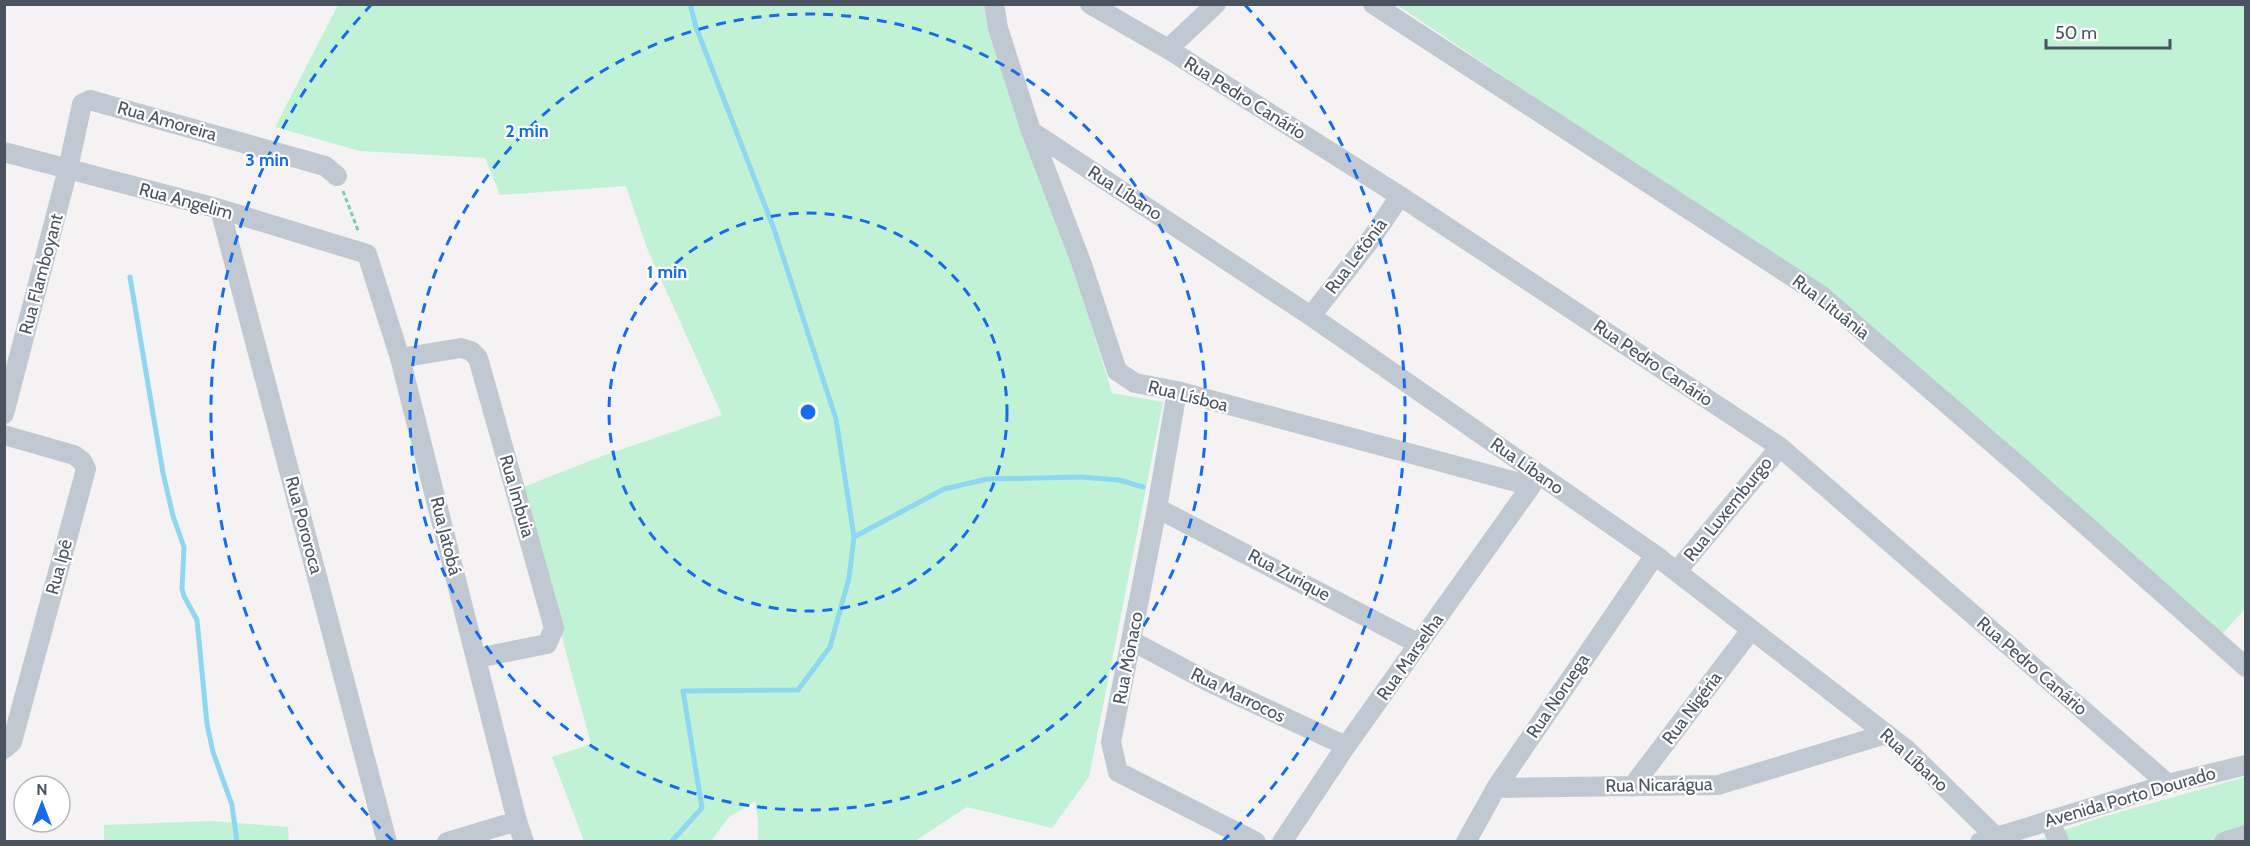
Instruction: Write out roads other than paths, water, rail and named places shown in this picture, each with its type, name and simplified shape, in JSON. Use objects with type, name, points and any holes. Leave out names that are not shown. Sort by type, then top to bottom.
[{"type":"street","name":"Rua Lísboa","points":[[994,4],[998,28],[1031,131],[1081,262],[1117,371],[1135,383],[1534,480]]},
{"type":"street","name":"Rua Pedro Canário","points":[[1090,4],[1168,49],[1401,196],[1779,447],[2168,784]]},
{"type":"street","points":[[1168,49],[1216,4]]},
{"type":"street","name":"Rua Lituânia","points":[[1373,4],[1822,296],[2028,474],[2246,668]]},
{"type":"street","name":"Rua Amoreira","points":[[68,169],[82,104],[90,100],[325,166],[337,176]]},
{"type":"street","name":"Rua Líbano","points":[[1031,131],[1311,316],[1534,480],[1655,555],[1907,750],[1988,839]]},
{"type":"street","name":"Rua Angelim","points":[[4,152],[220,209],[367,254]]},
{"type":"street","name":"Rua Flamboyant","points":[[4,414],[68,169]]},
{"type":"street","name":"Rua Letônia","points":[[1311,316],[1371,240],[1401,196]]},
{"type":"street","name":"Rua Pororoca","points":[[220,209],[387,842]]},
{"type":"street","name":"Rua Jatobá","points":[[367,254],[400,358],[524,842]]},
{"type":"street","name":"Rua Imbuia","points":[[400,358],[461,348],[471,351],[478,358],[554,628],[547,644],[477,658]]},
{"type":"street","name":"Rua Mônaco","points":[[1177,392],[1157,508],[1111,742],[1118,772],[1256,842]]},
{"type":"street","name":"Rua Ipê","points":[[4,435],[74,455],[82,461],[86,469],[12,742],[4,749]]},
{"type":"street","name":"Rua Luxemburgo","points":[[1677,572],[1779,447]]},
{"type":"street","name":"Rua Marselha","points":[[1282,842],[1346,746],[1534,480]]},
{"type":"street","name":"Rua Zurique","points":[[1157,508],[1419,644]]},
{"type":"street","name":"Rua Noruega","points":[[1467,842],[1496,788],[1655,555]]},
{"type":"street","name":"Rua Nigéria","points":[[1632,787],[1751,630]]},
{"type":"street","name":"Rua Marrocos","points":[[1132,640],[1209,682],[1346,746]]},
{"type":"street","name":"Rua Nicarágua","points":[[1496,788],[1718,785],[1886,734]]},
{"type":"street","name":"Avenida Porto Dourado","points":[[1988,839],[2168,784],[2246,765]]},
{"type":"street","points":[[2049,820],[2059,842]]},
{"type":"street","points":[[447,842],[517,821]]},
{"type":"street","points":[[2224,842],[2246,835]]},
{"type":"waterway","points":[[671,842],[702,808],[683,691],[798,690],[830,647],[849,578],[854,537],[836,419],[774,229],[696,27],[690,4]]},
{"type":"waterway","points":[[130,277],[163,473],[173,516],[184,547],[182,589],[197,620],[207,724],[213,752],[232,805],[237,842]]},
{"type":"waterway","points":[[854,537],[944,489],[987,479],[1080,477],[1119,480],[1143,487]]}]
